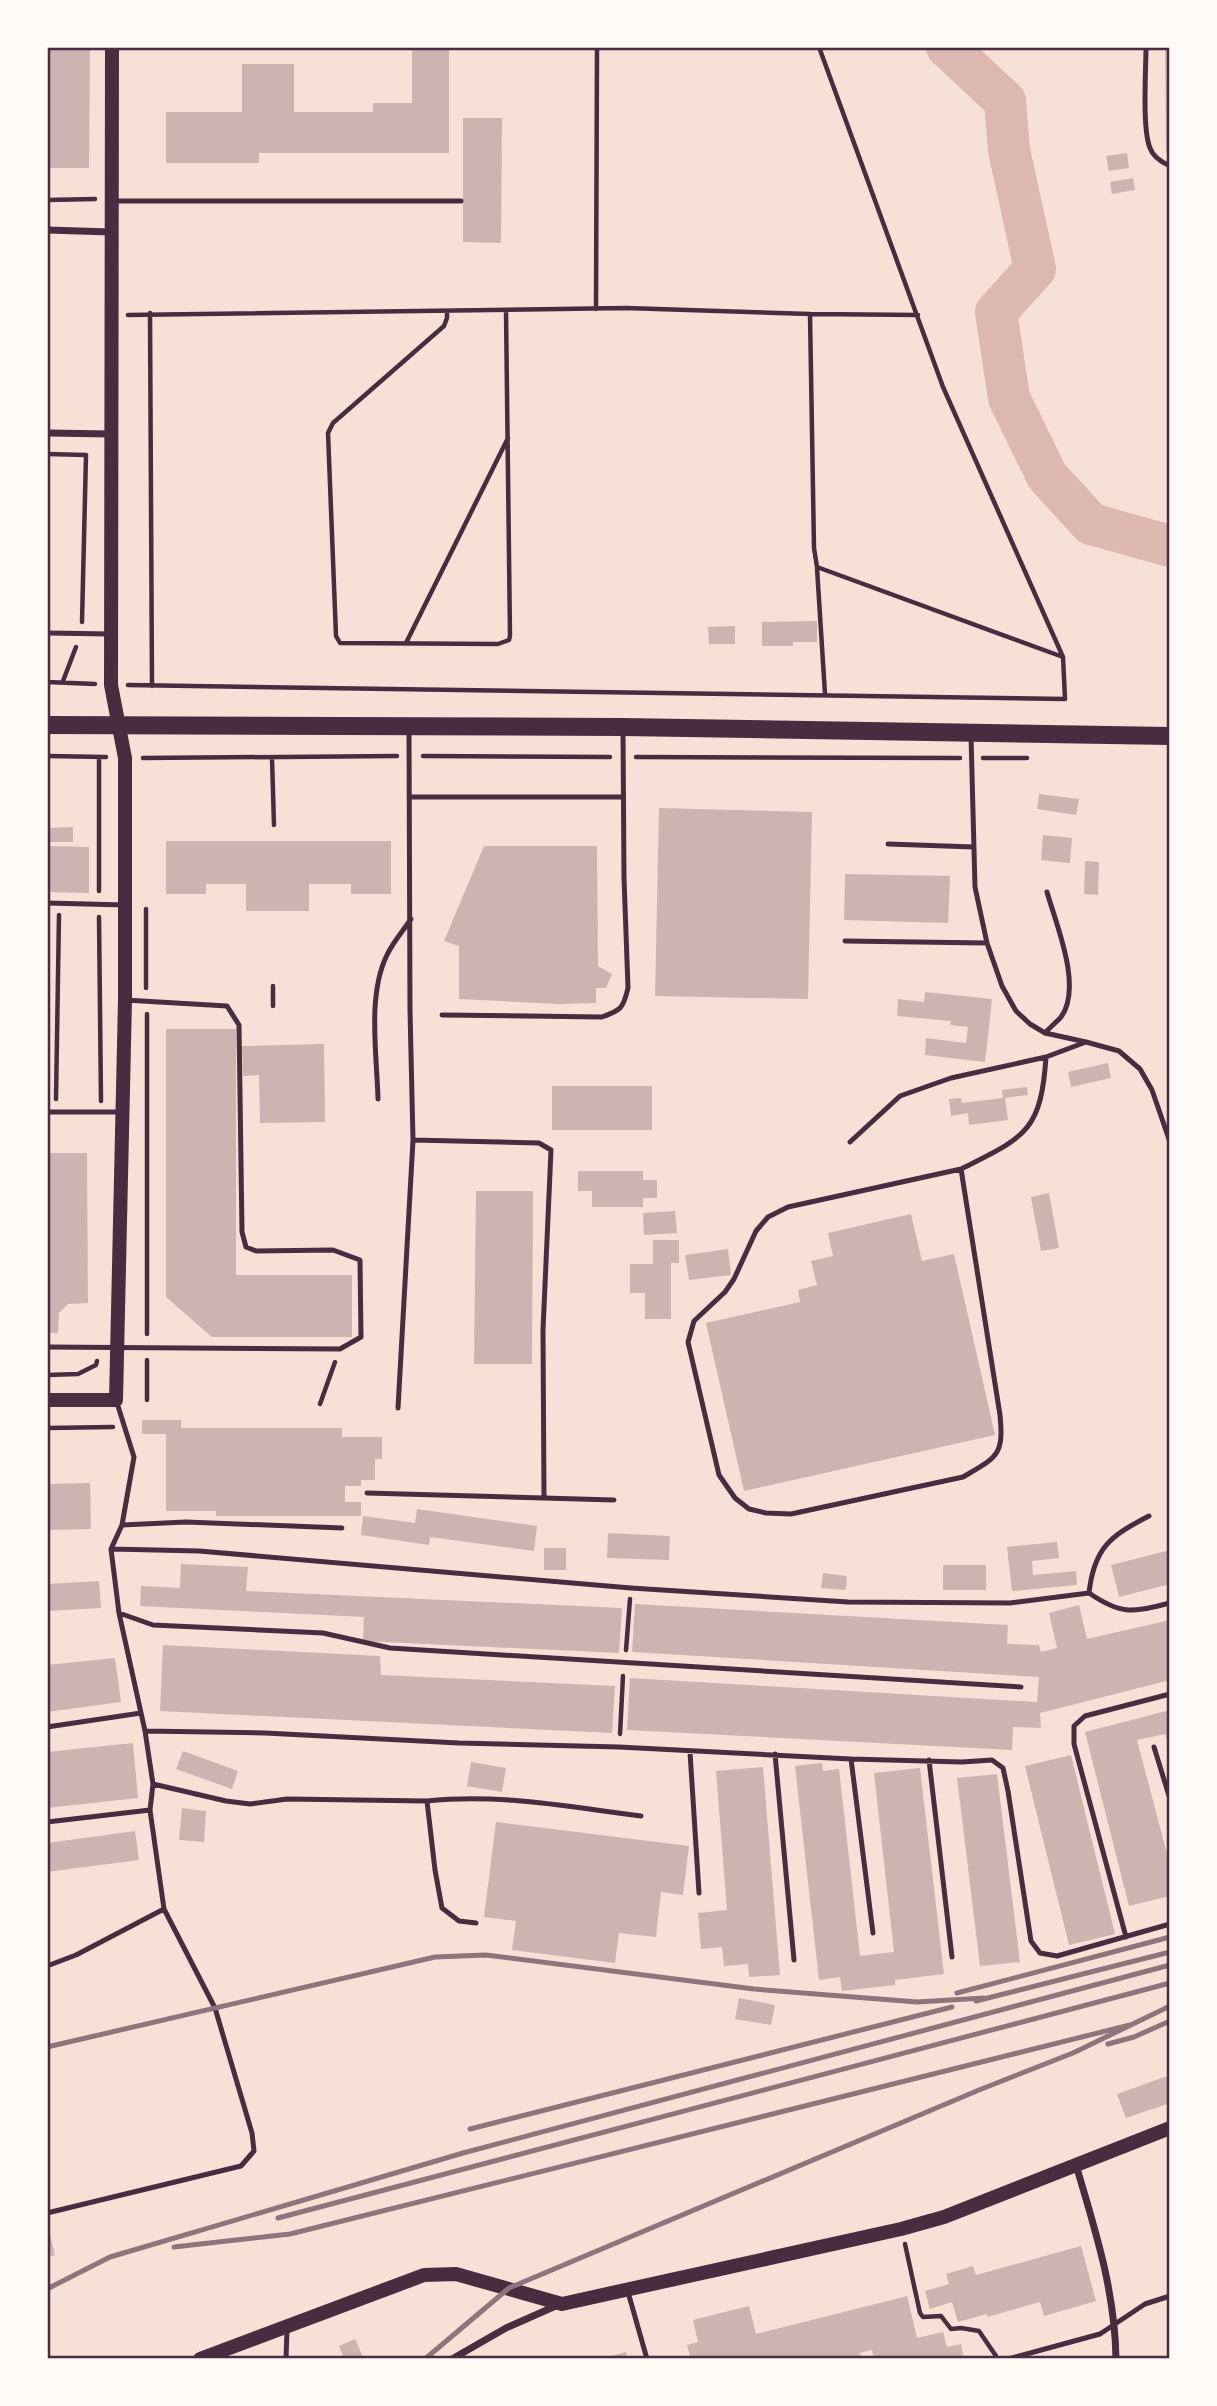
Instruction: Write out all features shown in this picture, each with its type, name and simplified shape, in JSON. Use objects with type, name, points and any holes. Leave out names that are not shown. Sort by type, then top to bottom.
[{"type":"main road","points":[[47,1400],[116,1399],[125,905],[124,758],[111,685],[111,232],[106,199],[112,47]]},
{"type":"main road","points":[[47,725],[623,727],[1170,736]]},
{"type":"main road","points":[[200,2359],[424,2275],[456,2274],[562,2304],[901,2229],[944,2217],[1170,2128]]},
{"type":"street","points":[[47,230],[111,232]]},
{"type":"street","points":[[47,433],[111,434]]},
{"type":"street","points":[[1076,2164],[1110,2289],[1116,2359]]},
{"type":"street","points":[[452,2359],[506,2328],[562,2304]]},
{"type":"lane","points":[[1146,47],[1147,134],[1150,149],[1158,160],[1170,166]]},
{"type":"lane","points":[[106,199],[460,201]]},
{"type":"lane","points":[[47,633],[111,634]]},
{"type":"lane","points":[[398,1408],[413,1140],[409,727]]},
{"type":"lane","points":[[442,1015],[602,1017],[621,1008],[628,988],[623,727]]},
{"type":"lane","points":[[971,734],[975,887],[988,943],[1002,986],[1016,1011],[1030,1024],[1045,1032],[1118,1051],[1140,1069],[1153,1090],[1170,1142]]},
{"type":"lane","points":[[411,797],[623,797]]},
{"type":"lane","points":[[888,844],[974,847]]},
{"type":"lane","points":[[1045,1032],[1063,1015],[1070,982],[1047,892]]},
{"type":"lane","points":[[47,903],[125,905]]},
{"type":"lane","points":[[378,1100],[378,979],[387,955],[411,919]]},
{"type":"lane","points":[[845,941],[988,943]]},
{"type":"lane","points":[[47,1347],[340,1349],[361,1336],[360,1260],[334,1250],[256,1251],[246,1247],[242,1232],[239,1025],[235,1016],[227,1006],[125,1000]]},
{"type":"lane","points":[[850,1142],[900,1096],[951,1077],[1046,1057],[1086,1042]]},
{"type":"lane","points":[[961,1170],[1000,1415],[1002,1437],[999,1451],[988,1462],[964,1477],[791,1514],[749,1510],[735,1498],[719,1475],[688,1342],[694,1321],[725,1292],[734,1279],[756,1231],[768,1217],[788,1207],[961,1170],[1009,1145],[1027,1130],[1038,1111],[1046,1057]]},
{"type":"lane","points":[[47,1112],[123,1112]]},
{"type":"lane","points":[[413,1140],[539,1143],[551,1150],[543,1330],[544,1498]]},
{"type":"lane","points":[[47,2213],[241,2166],[254,2151],[252,2133],[215,2008],[164,1909],[150,1810],[153,1784],[145,1731],[119,1613],[111,1549],[122,1525],[134,1457],[116,1399]]},
{"type":"lane","points":[[367,1493],[614,1500]]},
{"type":"lane","points":[[1089,1593],[1092,1568],[1103,1548],[1120,1531],[1149,1516]]},
{"type":"lane","points":[[122,1525],[186,1522],[342,1528]]},
{"type":"lane","points":[[111,1549],[199,1551],[631,1588],[848,1602],[1010,1603],[1089,1593],[1110,1607],[1132,1612],[1170,1603]]},
{"type":"lane","points":[[119,1613],[153,1625],[323,1633],[390,1648],[1021,1688]]},
{"type":"lane","points":[[1126,1937],[1074,1744],[1074,1726],[1085,1716],[1170,1694]]},
{"type":"lane","points":[[47,1727],[141,1713]]},
{"type":"lane","points":[[145,1731],[619,1746],[851,1759],[992,1760],[1003,1768],[1031,1941],[1040,1954],[1057,1956],[1170,1924]]},
{"type":"lane","points":[[1154,1747],[1170,1799]]},
{"type":"lane","points":[[690,1752],[699,1893]]},
{"type":"lane","points":[[775,1754],[794,1960]]},
{"type":"lane","points":[[851,1759],[873,1933]]},
{"type":"lane","points":[[929,1760],[952,1957]]},
{"type":"lane","points":[[153,1784],[250,1804],[287,1799],[426,1801],[464,1797],[499,1798],[642,1816]]},
{"type":"lane","points":[[426,1801],[442,1908],[459,1922],[476,1923]]},
{"type":"lane","points":[[47,1822],[150,1810]]},
{"type":"lane","points":[[47,1966],[76,1955],[164,1909]]},
{"type":"lane","points":[[627,2289],[648,2359]]},
{"type":"lane","points":[[1008,2359],[1100,2334],[1145,2304],[1170,2296]]},
{"type":"lane","points":[[286,2359],[287,2326]]},
{"type":"path","points":[[596,309],[597,47]]},
{"type":"path","points":[[47,682],[152,686],[1065,699],[1063,657],[943,387],[819,47]]},
{"type":"path","points":[[47,200],[106,199]]},
{"type":"path","points":[[111,316],[150,313],[596,309],[918,315]]},
{"type":"path","points":[[447,311],[444,326],[333,423],[328,433],[336,636],[340,643],[345,645],[498,645],[509,640],[506,311]]},
{"type":"path","points":[[150,313],[152,686]]},
{"type":"path","points":[[810,314],[814,548],[825,694]]},
{"type":"path","points":[[406,643],[508,437]]},
{"type":"path","points":[[47,454],[86,455],[82,633],[63,682]]},
{"type":"path","points":[[817,567],[1063,657]]},
{"type":"path","points":[[47,756],[1027,758]]},
{"type":"path","points":[[99,757],[101,1112]]},
{"type":"path","points":[[144,758],[144,771]]},
{"type":"path","points":[[272,758],[274,825]]},
{"type":"path","points":[[56,1112],[59,904]]},
{"type":"path","points":[[146,907],[147,1400]]},
{"type":"path","points":[[273,986],[273,1006]]},
{"type":"path","points":[[47,1375],[78,1374],[96,1366],[100,1347]]},
{"type":"path","points":[[320,1404],[340,1349]]},
{"type":"path","points":[[47,1428],[125,1427]]},
{"type":"path","points":[[901,2229],[920,2314],[941,2316],[951,2329],[979,2331],[997,2359]]},
{"type":"building","points":[[47,47],[90,47],[89,168],[47,168]]},
{"type":"building","points":[[412,47],[449,47],[449,153],[259,153],[259,163],[166,163],[166,112],[242,112],[242,64],[294,64],[294,112],[373,112],[373,103],[412,103]]},
{"type":"building","points":[[1165,47],[1170,47],[1170,152],[1166,152]]},
{"type":"building","points":[[463,118],[502,118],[501,243],[463,242]]},
{"type":"building","points":[[1127,153],[1129,168],[1109,171],[1106,156]]},
{"type":"building","points":[[1133,178],[1135,190],[1112,194],[1110,182]]},
{"type":"building","points":[[817,621],[817,642],[793,642],[793,646],[762,646],[762,622]]},
{"type":"building","points":[[735,626],[735,644],[709,644],[708,627]]},
{"type":"building","points":[[1039,794],[1079,799],[1076,815],[1037,809]]},
{"type":"building","points":[[659,808],[812,812],[808,999],[655,996]]},
{"type":"building","points":[[73,827],[73,842],[47,842],[47,828]]},
{"type":"building","points":[[1043,835],[1072,838],[1070,863],[1041,860]]},
{"type":"building","points":[[166,841],[391,841],[391,894],[351,894],[351,884],[309,884],[309,911],[246,911],[246,884],[206,884],[206,894],[166,894]]},
{"type":"building","points":[[47,846],[89,847],[89,893],[47,892]]},
{"type":"building","points":[[484,846],[597,846],[598,966],[612,974],[606,988],[596,988],[596,1003],[558,1004],[459,999],[459,946],[444,941]]},
{"type":"building","points":[[1085,861],[1099,862],[1098,895],[1084,894]]},
{"type":"building","points":[[845,874],[950,876],[948,923],[844,920]]},
{"type":"building","points":[[925,992],[992,999],[985,1062],[925,1055],[926,1038],[966,1043],[968,1027],[950,1025],[951,1021],[897,1016],[898,999],[924,1002]]},
{"type":"building","points":[[166,1029],[236,1029],[236,1275],[352,1275],[352,1337],[212,1337],[166,1297]]},
{"type":"building","points":[[324,1044],[325,1122],[260,1123],[259,1075],[243,1076],[242,1046]]},
{"type":"building","points":[[1108,1063],[1111,1078],[1071,1087],[1068,1072]]},
{"type":"building","points":[[552,1086],[652,1086],[652,1130],[552,1130]]},
{"type":"building","points":[[1027,1087],[1028,1095],[1005,1098],[1008,1120],[969,1125],[968,1113],[951,1116],[949,1099],[961,1098],[962,1103],[1003,1098],[1002,1090]]},
{"type":"building","points":[[47,1153],[87,1153],[88,1303],[68,1304],[59,1313],[58,1333],[47,1333]]},
{"type":"building","points":[[578,1171],[643,1171],[643,1180],[657,1180],[657,1198],[643,1198],[643,1207],[592,1207],[592,1191],[578,1191]]},
{"type":"building","points":[[476,1191],[533,1191],[532,1364],[474,1364]]},
{"type":"building","points":[[1049,1193],[1059,1248],[1041,1251],[1031,1197]]},
{"type":"building","points":[[675,1211],[677,1233],[644,1235],[643,1213]]},
{"type":"building","points":[[911,1214],[922,1261],[954,1254],[995,1435],[744,1491],[706,1323],[800,1302],[798,1290],[817,1285],[811,1261],[833,1256],[828,1233]]},
{"type":"building","points":[[653,1240],[679,1240],[679,1263],[671,1263],[671,1319],[645,1319],[645,1293],[630,1293],[630,1264],[653,1264]]},
{"type":"building","points":[[728,1249],[731,1275],[689,1280],[685,1255]]},
{"type":"building","points":[[142,1420],[181,1420],[181,1428],[342,1428],[342,1437],[382,1437],[382,1459],[375,1459],[375,1480],[361,1480],[361,1486],[345,1486],[345,1502],[361,1502],[361,1516],[216,1516],[216,1511],[166,1511],[166,1434],[142,1434]]},
{"type":"building","points":[[90,1483],[91,1529],[47,1530],[47,1484]]},
{"type":"building","points":[[417,1509],[537,1526],[534,1551],[430,1537],[429,1545],[361,1535],[363,1516],[415,1523]]},
{"type":"building","points":[[608,1533],[670,1536],[669,1560],[607,1558]]},
{"type":"building","points":[[1057,1542],[1059,1558],[1032,1561],[1033,1575],[1076,1571],[1077,1585],[1012,1591],[1007,1547]]},
{"type":"building","points":[[544,1548],[566,1548],[566,1570],[544,1570]]},
{"type":"building","points":[[1170,1550],[1170,1584],[1119,1597],[1111,1565]]},
{"type":"building","points":[[181,1564],[248,1567],[246,1591],[622,1608],[619,1653],[363,1641],[364,1617],[140,1606],[141,1586],[180,1588]]},
{"type":"building","points":[[943,1565],[986,1565],[986,1590],[943,1590]]},
{"type":"building","points":[[823,1573],[847,1576],[846,1590],[821,1588]]},
{"type":"building","points":[[99,1581],[101,1608],[47,1611],[47,1584]]},
{"type":"building","points":[[635,1604],[1008,1625],[1007,1644],[1039,1645],[1041,1652],[1057,1648],[1049,1613],[1079,1605],[1087,1639],[1170,1620],[1170,1680],[1040,1713],[1041,1728],[1013,1727],[1012,1750],[627,1730],[630,1678],[1037,1702],[1039,1677],[632,1652]]},
{"type":"building","points":[[163,1645],[380,1656],[381,1675],[615,1686],[612,1733],[160,1711]]},
{"type":"building","points":[[115,1658],[121,1702],[47,1712],[47,1665]]},
{"type":"building","points":[[1170,1710],[1170,1747],[1165,1734],[1137,1740],[1170,1865],[1170,1896],[1129,1906],[1085,1732]]},
{"type":"building","points":[[133,1743],[138,1798],[47,1808],[47,1752]]},
{"type":"building","points":[[183,1751],[238,1771],[232,1789],[176,1769]]},
{"type":"building","points":[[1071,1755],[1115,1934],[1069,1945],[1025,1766]]},
{"type":"building","points":[[471,1762],[506,1768],[502,1792],[467,1786]]},
{"type":"building","points":[[822,1763],[823,1771],[839,1769],[860,1956],[894,1952],[874,1773],[920,1768],[944,1974],[895,1980],[895,1985],[842,1991],[840,1977],[819,1980],[795,1766]]},
{"type":"building","points":[[763,1767],[780,1975],[749,1977],[748,1964],[724,1966],[722,1947],[701,1949],[698,1913],[727,1910],[716,1771]]},
{"type":"building","points":[[997,1774],[1020,1962],[980,1966],[957,1778]]},
{"type":"building","points":[[182,1808],[206,1811],[204,1842],[179,1840]]},
{"type":"building","points":[[496,1822],[689,1846],[683,1895],[661,1892],[656,1937],[619,1933],[615,1963],[512,1950],[516,1921],[484,1917]]},
{"type":"building","points":[[135,1831],[139,1860],[47,1872],[47,1843]]},
{"type":"building","points":[[739,1998],[775,2005],[771,2025],[735,2019]]},
{"type":"building","points":[[1170,2075],[1170,2103],[1126,2118],[1117,2094]]},
{"type":"building","points":[[47,2230],[55,2255],[47,2257]]},
{"type":"building","points":[[1081,2246],[1096,2301],[1044,2316],[1040,2302],[958,2322],[952,2302],[930,2309],[925,2291],[949,2284],[946,2274],[973,2266],[976,2275]]},
{"type":"building","points":[[907,2296],[917,2338],[943,2332],[947,2347],[961,2344],[964,2359],[874,2359],[872,2350],[860,2353],[862,2359],[691,2359],[687,2345],[698,2342],[693,2320],[749,2306],[756,2334]]},
{"type":"building","points":[[355,2339],[364,2359],[344,2359],[339,2346]]},
{"type":"building","points":[[626,2352],[627,2359],[603,2359],[603,2358]]},
{"type":"waterway","points":[[947,47],[1005,101],[1009,150],[1035,269],[996,312],[1009,398],[1047,476],[1091,524],[1170,546]]},
{"type":"railway","points":[[957,1993],[1170,1937]]},
{"type":"railway","points":[[976,2001],[1170,1952]]},
{"type":"railway","points":[[47,2047],[435,1957],[486,1955],[754,1989],[917,2002],[984,1998]]},
{"type":"railway","points":[[47,2289],[110,2257],[463,2153],[1170,1965]]},
{"type":"railway","points":[[278,2218],[1170,1983]]},
{"type":"railway","points":[[425,2359],[509,2288],[1073,2053],[1170,2006]]},
{"type":"railway","points":[[470,2129],[952,2007]]},
{"type":"railway","points":[[1108,2044],[1134,2037],[1170,2021]]},
{"type":"railway","points":[[174,2247],[290,2234],[1130,2025]]}]
